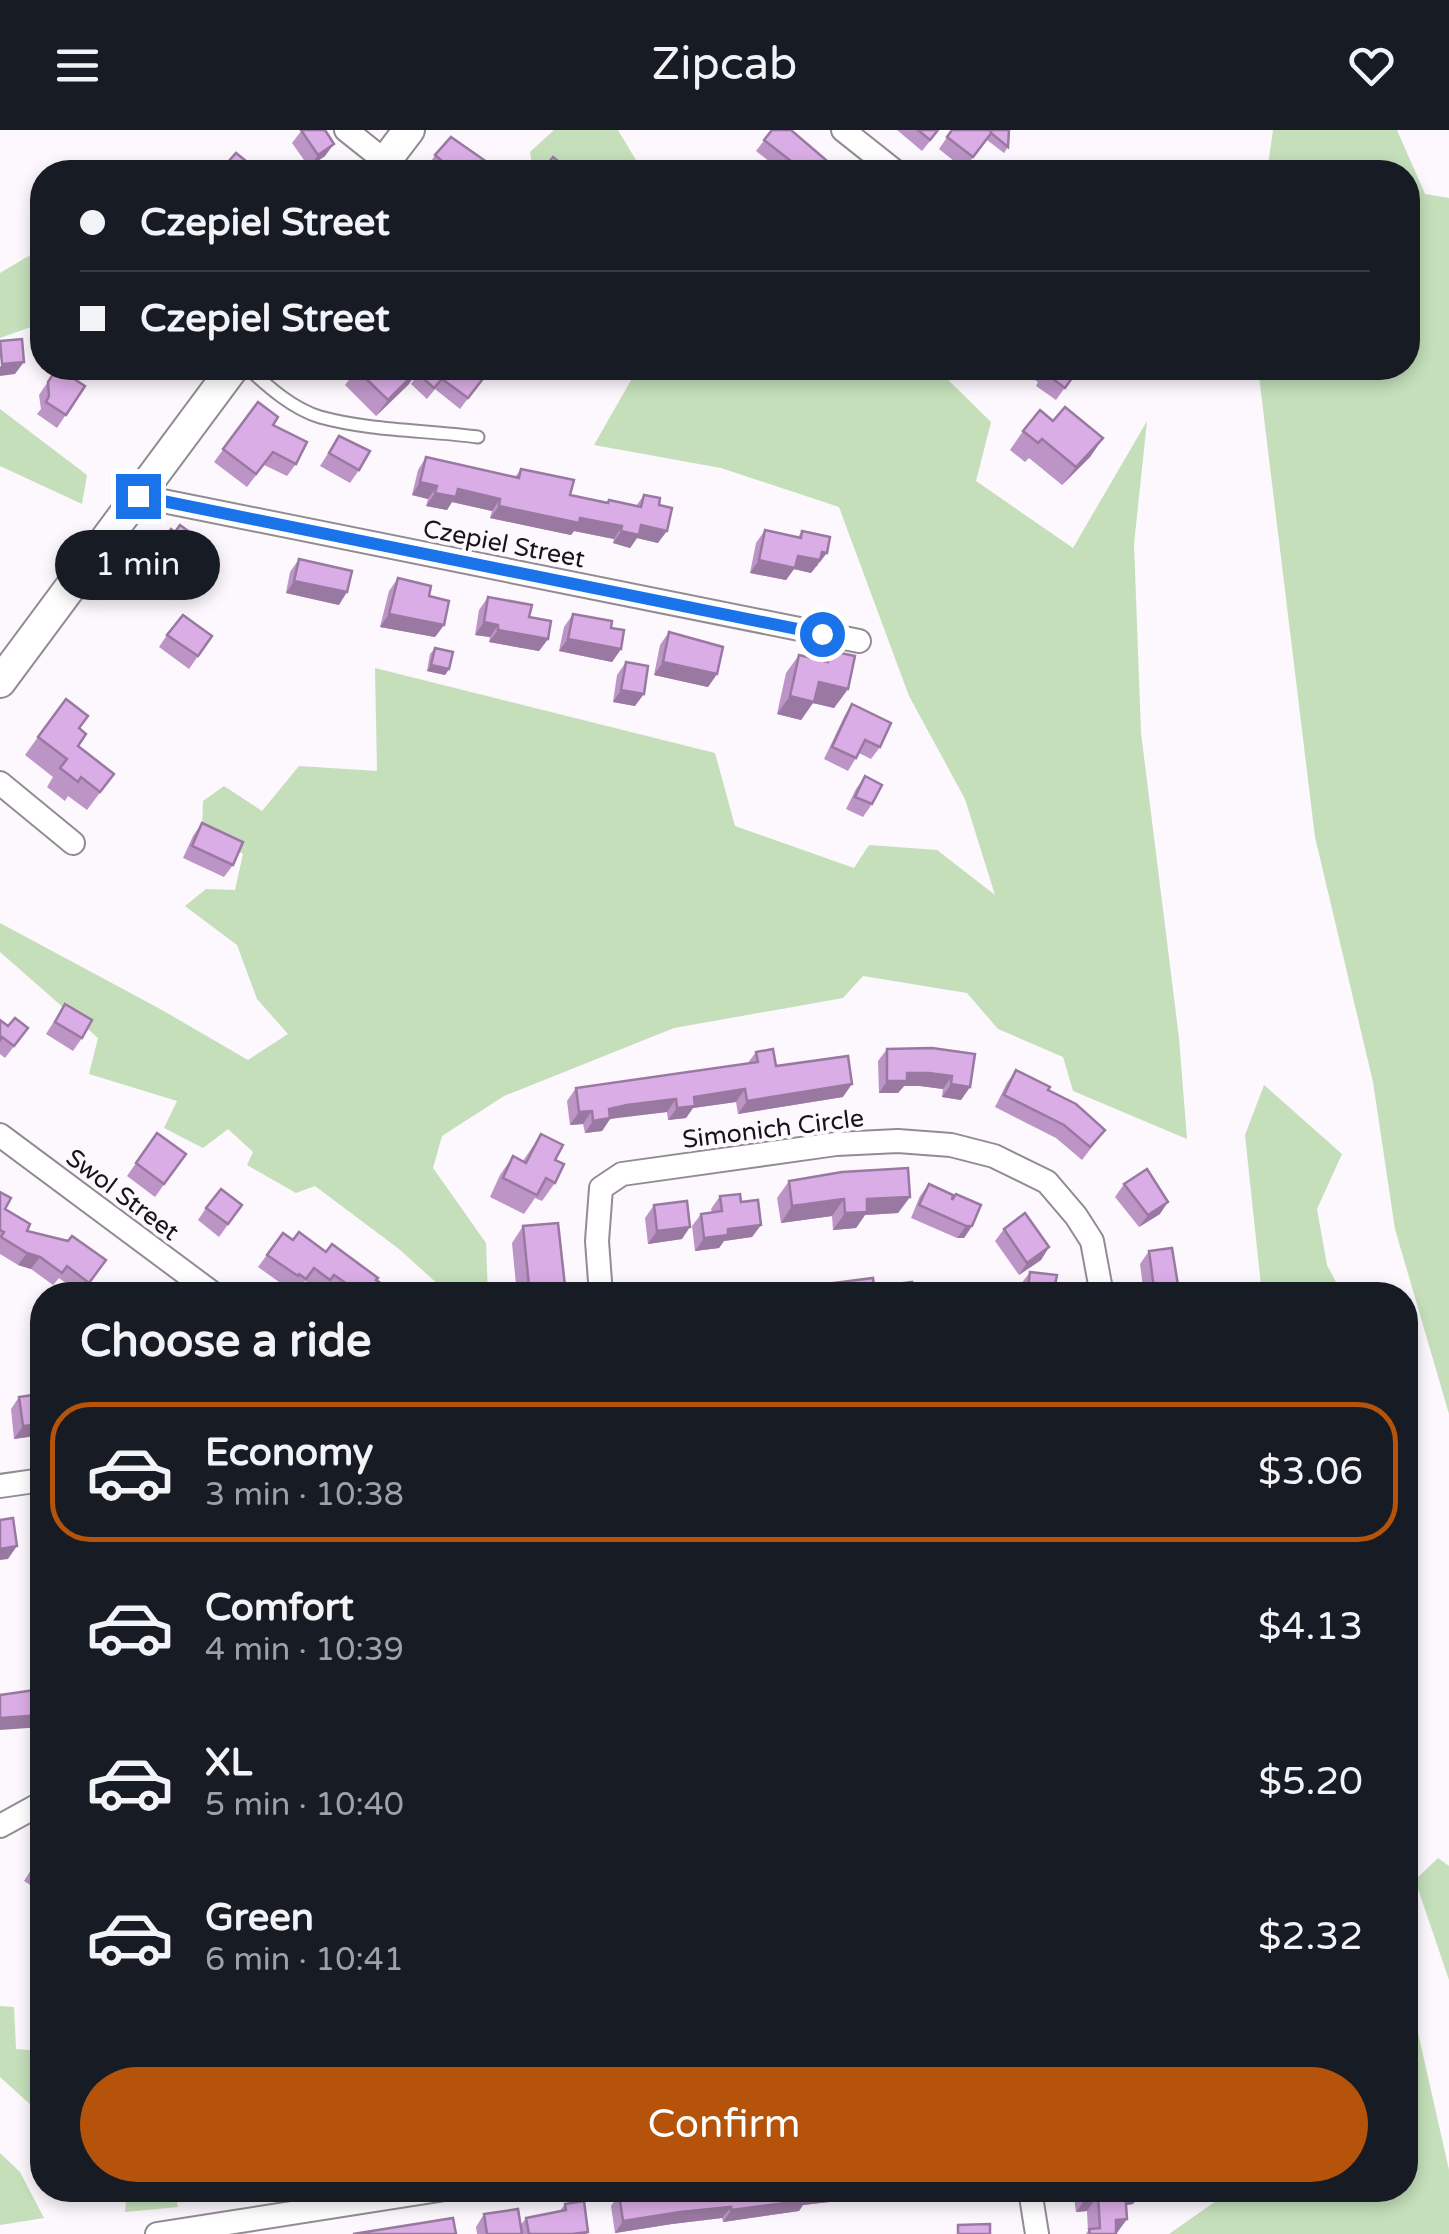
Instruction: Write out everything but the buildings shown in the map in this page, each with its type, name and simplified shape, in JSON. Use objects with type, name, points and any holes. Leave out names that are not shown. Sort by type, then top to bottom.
[{"type":"main road","points":[[386,160],[409,130]]},
{"type":"main road","points":[[0,682],[224,380]]},
{"type":"street","points":[[346,130],[374,160]]},
{"type":"street","points":[[844,130],[881,160]]},
{"type":"street","name":"Czepiel Street","points":[[138,496],[859,640]]},
{"type":"street","points":[[0,783],[73,843]]},
{"type":"street","name":"Swol Street","points":[[0,1136],[197,1282]]},
{"type":"street","name":"Simonich Circle","points":[[600,1282],[597,1242],[601,1188],[622,1174],[836,1144],[898,1141],[951,1146],[994,1156],[1048,1182],[1092,1241],[1100,1282]]},
{"type":"street","points":[[0,1486],[30,1482]]},
{"type":"street","points":[[0,1826],[30,1810]]},
{"type":"street","points":[[157,2234],[362,2202]]},
{"type":"street","points":[[1032,2202],[1037,2234]]},
{"type":"lane","points":[[261,380],[317,416],[392,430],[478,438]]},
{"type":"green space","points":[[554,130],[618,130],[636,160],[531,160],[530,152]]},
{"type":"green space","points":[[1273,130],[1397,130],[1410,160],[1269,160]]},
{"type":"green space","points":[[1420,183],[1425,194],[1449,198],[1449,1414],[1418,1308],[1418,1282],[1410,1282],[1395,1229],[1373,1082],[1315,837],[1259,380],[1420,380]]},
{"type":"green space","points":[[30,255],[30,327],[0,338],[0,273]]},
{"type":"green space","points":[[631,380],[948,380],[991,422],[976,481],[1073,548],[1147,421],[1134,544],[1141,733],[1179,1038],[1187,1139],[1073,1091],[1063,1057],[998,1029],[967,993],[863,976],[843,998],[674,1028],[504,1096],[442,1136],[433,1168],[486,1243],[488,1282],[435,1282],[399,1249],[315,1186],[296,1193],[247,1165],[253,1152],[228,1129],[203,1148],[164,1128],[177,1101],[89,1074],[98,1038],[0,952],[0,923],[248,1060],[288,1034],[257,999],[237,945],[185,906],[206,889],[235,890],[243,854],[202,829],[203,801],[224,786],[262,811],[299,766],[377,771],[375,668],[715,753],[735,826],[854,868],[869,845],[937,850],[995,895],[965,799],[909,696],[839,507],[721,468],[594,445]]},
{"type":"green space","points":[[0,409],[87,475],[82,504],[0,466]]},
{"type":"green space","points":[[1264,1085],[1342,1154],[1317,1209],[1327,1265],[1336,1282],[1261,1282],[1245,1135]]},
{"type":"green space","points":[[1438,1858],[1449,1866],[1449,1980],[1418,1889],[1418,1877]]},
{"type":"green space","points":[[0,2006],[14,2007],[16,2049],[30,2050],[30,2104],[0,2077]]},
{"type":"green space","points":[[1418,2033],[1449,2170],[1449,2234],[1169,2234],[1215,2202],[1418,2202]]},
{"type":"green space","points":[[0,2153],[20,2172],[30,2191],[30,2202],[36,2202],[44,2218],[0,2225]]},
{"type":"green space","points":[[126,2202],[177,2202],[178,2207],[125,2212]]},
{"type":"route","points":[[138,496],[822,634]]}]
